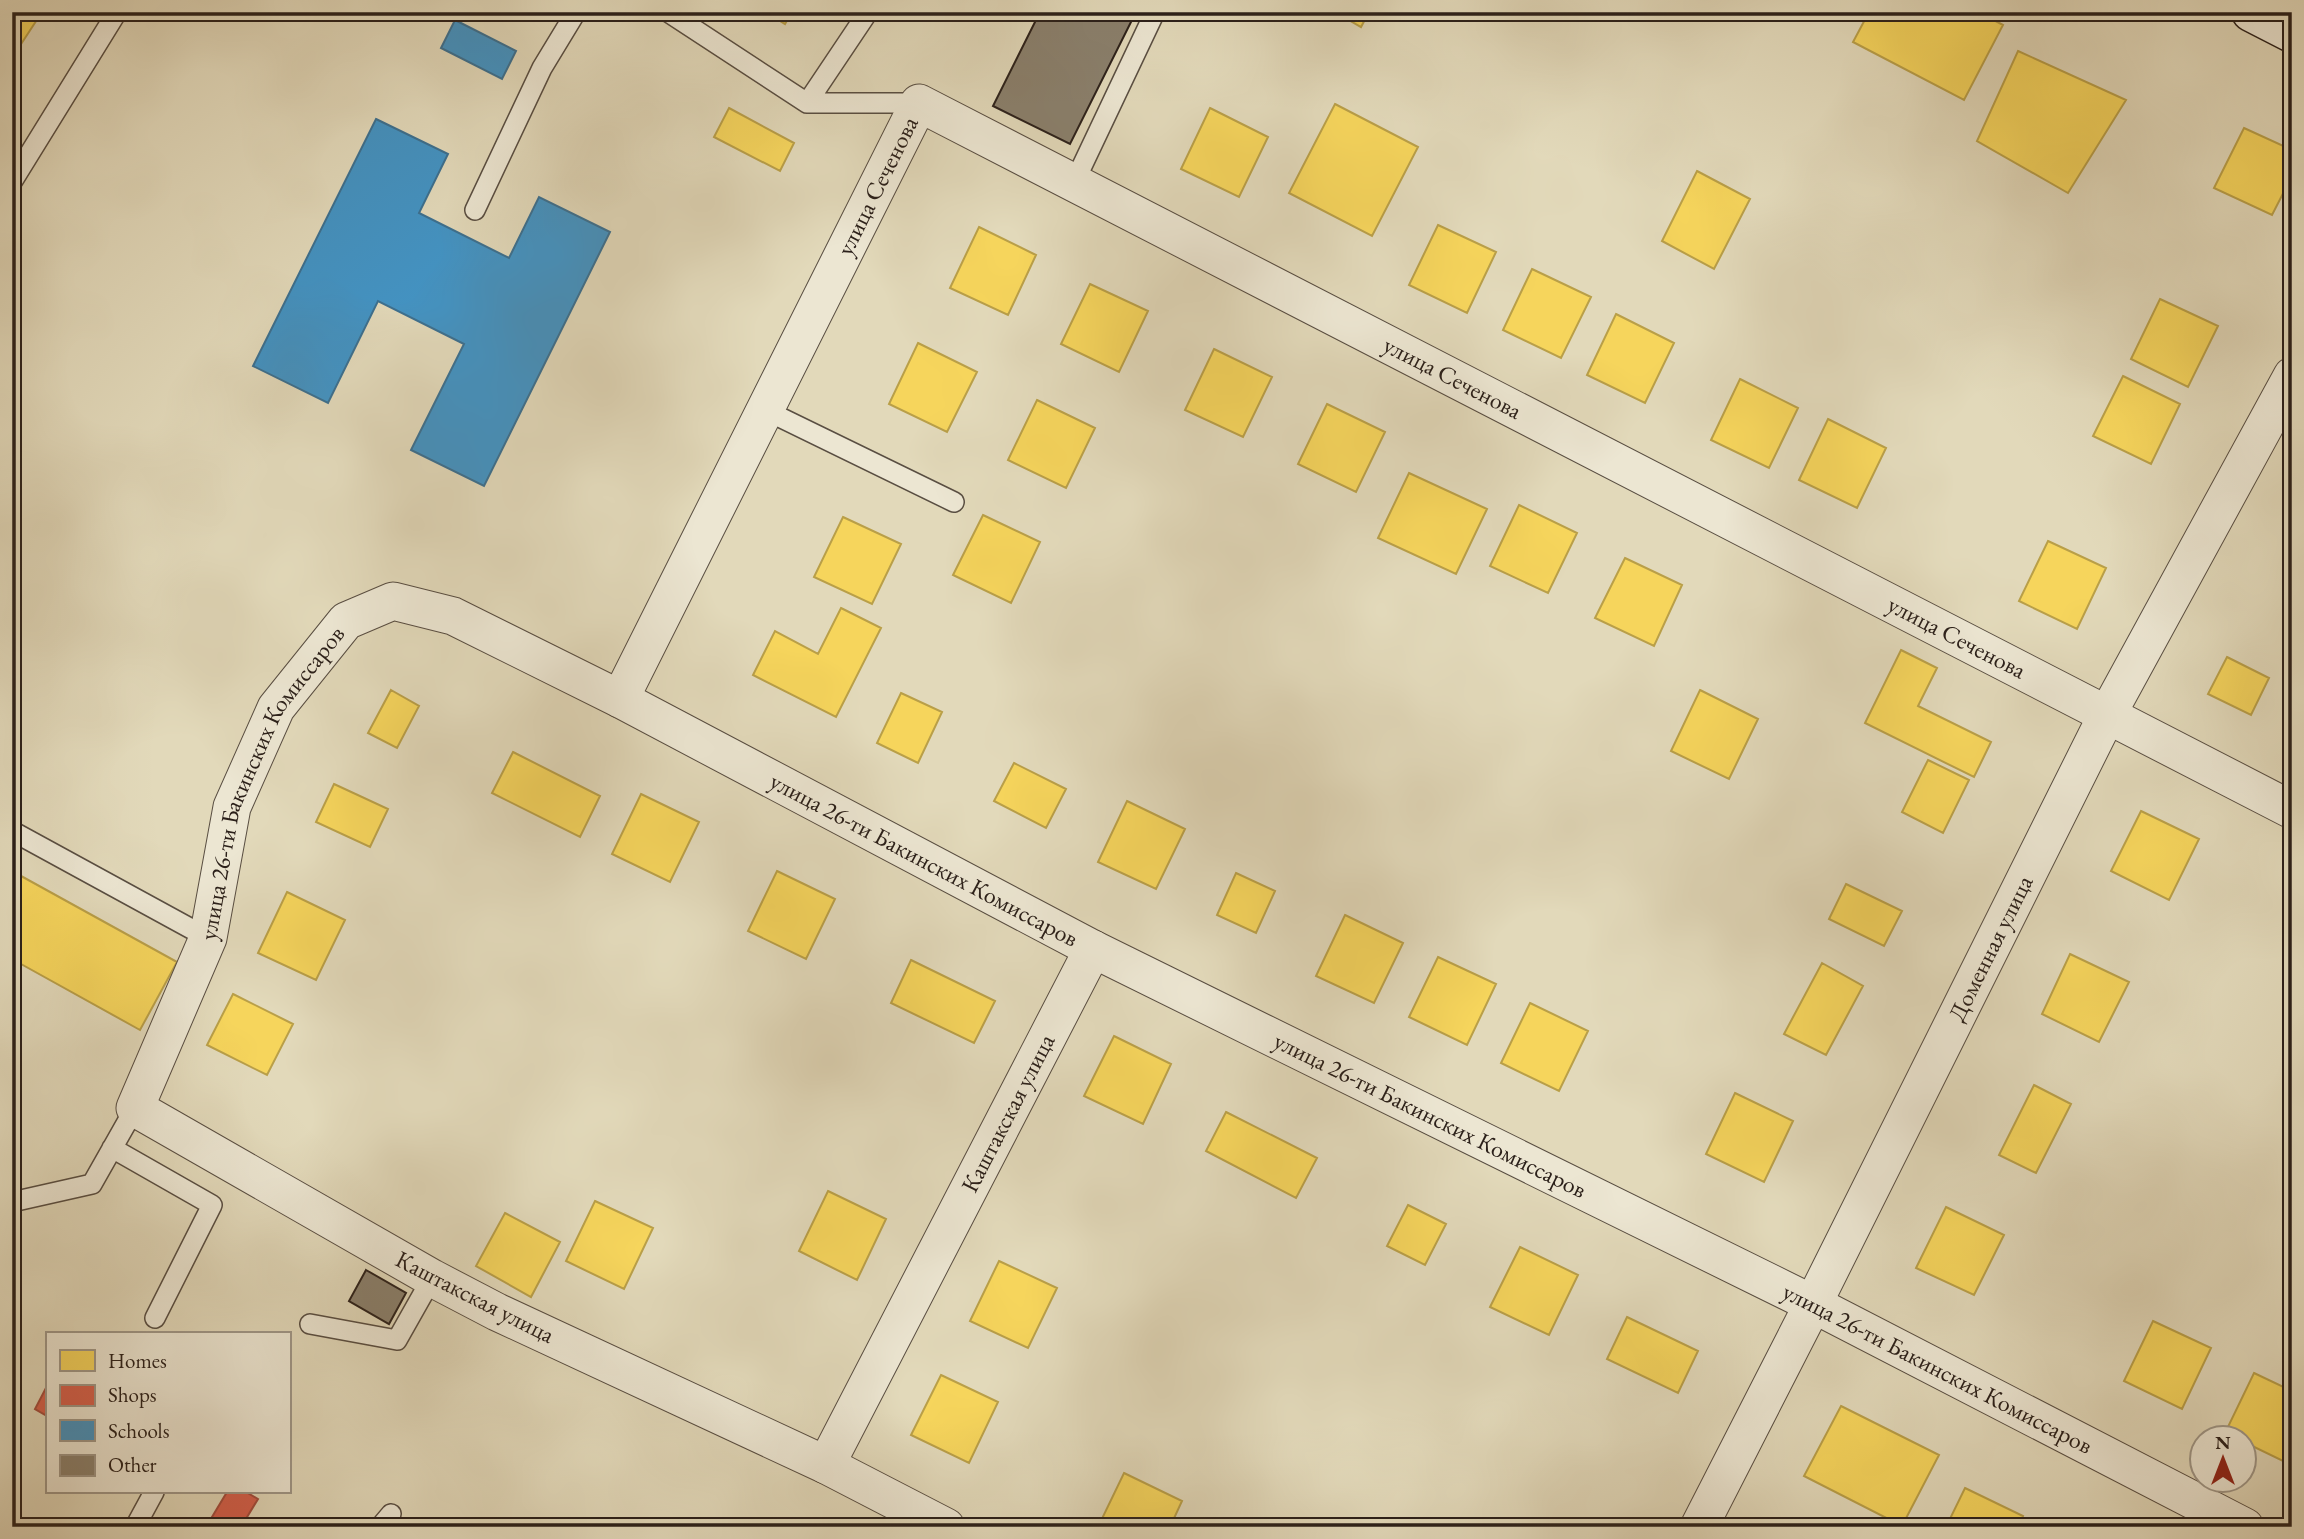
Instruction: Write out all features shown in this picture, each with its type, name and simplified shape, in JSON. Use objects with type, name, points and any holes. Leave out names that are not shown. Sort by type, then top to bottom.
[{"type":"main road","points":[[2251,12],[2292,33]]},
{"type":"street","name":"улица Сеченова","points":[[765,410],[919,103],[2292,810]]},
{"type":"street","name":"Доменная улица","points":[[1699,1527],[2107,715],[2292,376]]},
{"type":"street","points":[[620,699],[765,410]]},
{"type":"street","name":"улица 26-ти Бакинских Комиссаров","points":[[135,1108],[208,938],[232,807],[276,708],[346,621],[393,601],[453,616],[620,699],[1093,949],[1813,1304],[2245,1527]]},
{"type":"street","name":"Каштакская улица","points":[[826,1465],[1093,949]]},
{"type":"street","name":"Каштакская улица","points":[[135,1108],[432,1278],[497,1312],[826,1465],[946,1527]]},
{"type":"lane","points":[[475,210],[542,68],[576,12]]},
{"type":"lane","points":[[667,12],[807,103],[919,103]]},
{"type":"lane","points":[[807,103],[868,12]]},
{"type":"lane","points":[[1074,183],[1155,12]]},
{"type":"lane","points":[[12,182],[108,16]]},
{"type":"lane","points":[[765,410],[954,502]]},
{"type":"lane","points":[[12,831],[208,938]]},
{"type":"lane","points":[[12,1202],[92,1184],[135,1108]]},
{"type":"lane","points":[[112,1148],[212,1205],[155,1318]]},
{"type":"lane","points":[[310,1324],[397,1340],[432,1278]]},
{"type":"lane","points":[[135,1527],[153,1494]]},
{"type":"building: Homes","points":[[12,12],[42,12],[12,58]]},
{"type":"building: Homes","points":[[766,12],[792,12],[785,24]]},
{"type":"building: Homes","points":[[1335,12],[1369,12],[1361,27]]},
{"type":"building: Homes","points":[[1869,12],[1979,12],[2003,25],[1964,100],[1853,42]]},
{"type":"building: Homes","points":[[2018,51],[2126,100],[2068,193],[1977,141]]},
{"type":"building: Homes","points":[[1335,104],[1418,147],[1372,236],[1289,193]]},
{"type":"building: Homes","points":[[729,108],[794,143],[780,171],[714,137]]},
{"type":"building: Homes","points":[[1210,108],[1268,137],[1239,197],[1181,169]]},
{"type":"building: Homes","points":[[2244,128],[2292,150],[2292,176],[2272,215],[2214,188]]},
{"type":"building: Homes","points":[[1697,171],[1750,199],[1714,269],[1662,241]]},
{"type":"building: Homes","points":[[1438,225],[1496,252],[1467,313],[1409,285]]},
{"type":"building: Homes","points":[[979,227],[1036,255],[1008,315],[950,288]]},
{"type":"building: Homes","points":[[1532,269],[1591,297],[1561,358],[1503,330]]},
{"type":"building: Homes","points":[[1090,284],[1148,311],[1119,372],[1061,344]]},
{"type":"building: Homes","points":[[2160,299],[2218,326],[2188,387],[2131,359]]},
{"type":"building: Homes","points":[[1616,314],[1674,343],[1645,403],[1587,375]]},
{"type":"building: Homes","points":[[918,343],[977,372],[947,432],[889,404]]},
{"type":"building: Homes","points":[[1214,349],[1272,377],[1243,437],[1185,410]]},
{"type":"building: Homes","points":[[2123,376],[2180,404],[2151,464],[2093,436]]},
{"type":"building: Homes","points":[[1740,379],[1798,408],[1769,468],[1711,440]]},
{"type":"building: Homes","points":[[1037,400],[1095,428],[1066,488],[1008,460]]},
{"type":"building: Homes","points":[[1327,404],[1385,432],[1356,492],[1298,464]]},
{"type":"building: Homes","points":[[1828,419],[1886,448],[1857,508],[1799,480]]},
{"type":"building: Homes","points":[[1409,473],[1487,509],[1456,574],[1378,538]]},
{"type":"building: Homes","points":[[1519,505],[1577,533],[1548,593],[1490,566]]},
{"type":"building: Homes","points":[[983,515],[1040,542],[1011,603],[953,575]]},
{"type":"building: Homes","points":[[843,517],[901,544],[872,604],[814,577]]},
{"type":"building: Homes","points":[[2048,541],[2106,568],[2077,629],[2019,601]]},
{"type":"building: Homes","points":[[1625,558],[1682,585],[1654,646],[1595,618]]},
{"type":"building: Homes","points":[[841,608],[881,628],[836,717],[753,675],[775,631],[818,654]]},
{"type":"building: Homes","points":[[1901,650],[1937,668],[1918,706],[1991,742],[1974,777],[1865,723]]},
{"type":"building: Homes","points":[[2227,657],[2269,678],[2251,715],[2208,694]]},
{"type":"building: Homes","points":[[391,690],[419,706],[397,748],[368,733]]},
{"type":"building: Homes","points":[[1700,690],[1758,719],[1729,779],[1671,751]]},
{"type":"building: Homes","points":[[901,693],[942,712],[918,763],[877,743]]},
{"type":"building: Homes","points":[[513,752],[600,796],[580,837],[492,793]]},
{"type":"building: Homes","points":[[1928,760],[1969,780],[1943,833],[1902,812]]},
{"type":"building: Homes","points":[[1014,763],[1066,789],[1046,828],[994,801]]},
{"type":"building: Homes","points":[[334,784],[388,809],[370,847],[316,822]]},
{"type":"building: Homes","points":[[641,794],[699,822],[670,882],[612,854]]},
{"type":"building: Homes","points":[[1127,801],[1185,829],[1156,889],[1098,862]]},
{"type":"building: Homes","points":[[2141,811],[2199,839],[2169,900],[2111,871]]},
{"type":"building: Homes","points":[[12,871],[177,962],[140,1030],[12,959]]},
{"type":"building: Homes","points":[[777,871],[835,899],[806,959],[748,931]]},
{"type":"building: Homes","points":[[1236,873],[1275,891],[1256,933],[1217,915]]},
{"type":"building: Homes","points":[[1846,884],[1902,911],[1884,946],[1829,919]]},
{"type":"building: Homes","points":[[287,892],[345,920],[316,980],[258,953]]},
{"type":"building: Homes","points":[[1345,915],[1403,943],[1374,1003],[1316,976]]},
{"type":"building: Homes","points":[[2070,954],[2129,982],[2099,1042],[2042,1014]]},
{"type":"building: Homes","points":[[1438,957],[1496,984],[1467,1045],[1409,1017]]},
{"type":"building: Homes","points":[[911,960],[995,1001],[974,1043],[891,1003]]},
{"type":"building: Homes","points":[[1822,963],[1863,986],[1826,1055],[1784,1034]]},
{"type":"building: Homes","points":[[233,994],[293,1024],[267,1075],[207,1045]]},
{"type":"building: Homes","points":[[1530,1003],[1588,1031],[1559,1091],[1501,1063]]},
{"type":"building: Homes","points":[[1114,1036],[1171,1064],[1143,1124],[1084,1096]]},
{"type":"building: Homes","points":[[2034,1085],[2071,1104],[2036,1173],[1999,1155]]},
{"type":"building: Homes","points":[[1735,1093],[1793,1121],[1764,1182],[1706,1154]]},
{"type":"building: Homes","points":[[1226,1112],[1317,1158],[1296,1198],[1206,1151]]},
{"type":"building: Homes","points":[[828,1191],[886,1219],[857,1280],[799,1251]]},
{"type":"building: Homes","points":[[595,1201],[653,1228],[624,1289],[566,1261]]},
{"type":"building: Homes","points":[[1408,1205],[1446,1224],[1425,1265],[1387,1246]]},
{"type":"building: Homes","points":[[1946,1207],[2004,1235],[1974,1295],[1916,1268]]},
{"type":"building: Homes","points":[[505,1213],[560,1242],[531,1297],[476,1266]]},
{"type":"building: Homes","points":[[1520,1247],[1578,1275],[1549,1335],[1490,1307]]},
{"type":"building: Homes","points":[[999,1261],[1057,1288],[1028,1348],[970,1321]]},
{"type":"building: Homes","points":[[1627,1317],[1698,1351],[1678,1393],[1607,1359]]},
{"type":"building: Homes","points":[[2153,1321],[2211,1348],[2182,1409],[2124,1381]]},
{"type":"building: Homes","points":[[2254,1373],[2292,1391],[2292,1444],[2283,1461],[2258,1449],[2258,1424],[2229,1424]]},
{"type":"building: Homes","points":[[941,1375],[998,1402],[969,1463],[911,1435]]},
{"type":"building: Homes","points":[[1841,1406],[1939,1455],[1902,1526],[1804,1476]]},
{"type":"building: Homes","points":[[1124,1473],[1182,1501],[1170,1527],[1098,1527]]},
{"type":"building: Homes","points":[[1965,1488],[2023,1516],[2018,1527],[1946,1527]]},
{"type":"building: Shops","points":[[46,1388],[46,1415],[35,1409]]},
{"type":"building: Shops","points":[[226,1494],[249,1494],[258,1499],[241,1527],[206,1527]]},
{"type":"building: Schools","points":[[455,20],[516,51],[502,79],[441,48]]},
{"type":"building: Schools","points":[[376,119],[448,154],[419,213],[509,258],[539,197],[610,232],[484,486],[411,450],[464,344],[378,301],[328,403],[253,366]]},
{"type":"building: Other","points":[[1040,12],[1136,12],[1070,144],[993,106]]},
{"type":"building: Other","points":[[366,1270],[406,1293],[389,1324],[349,1301]]}]
